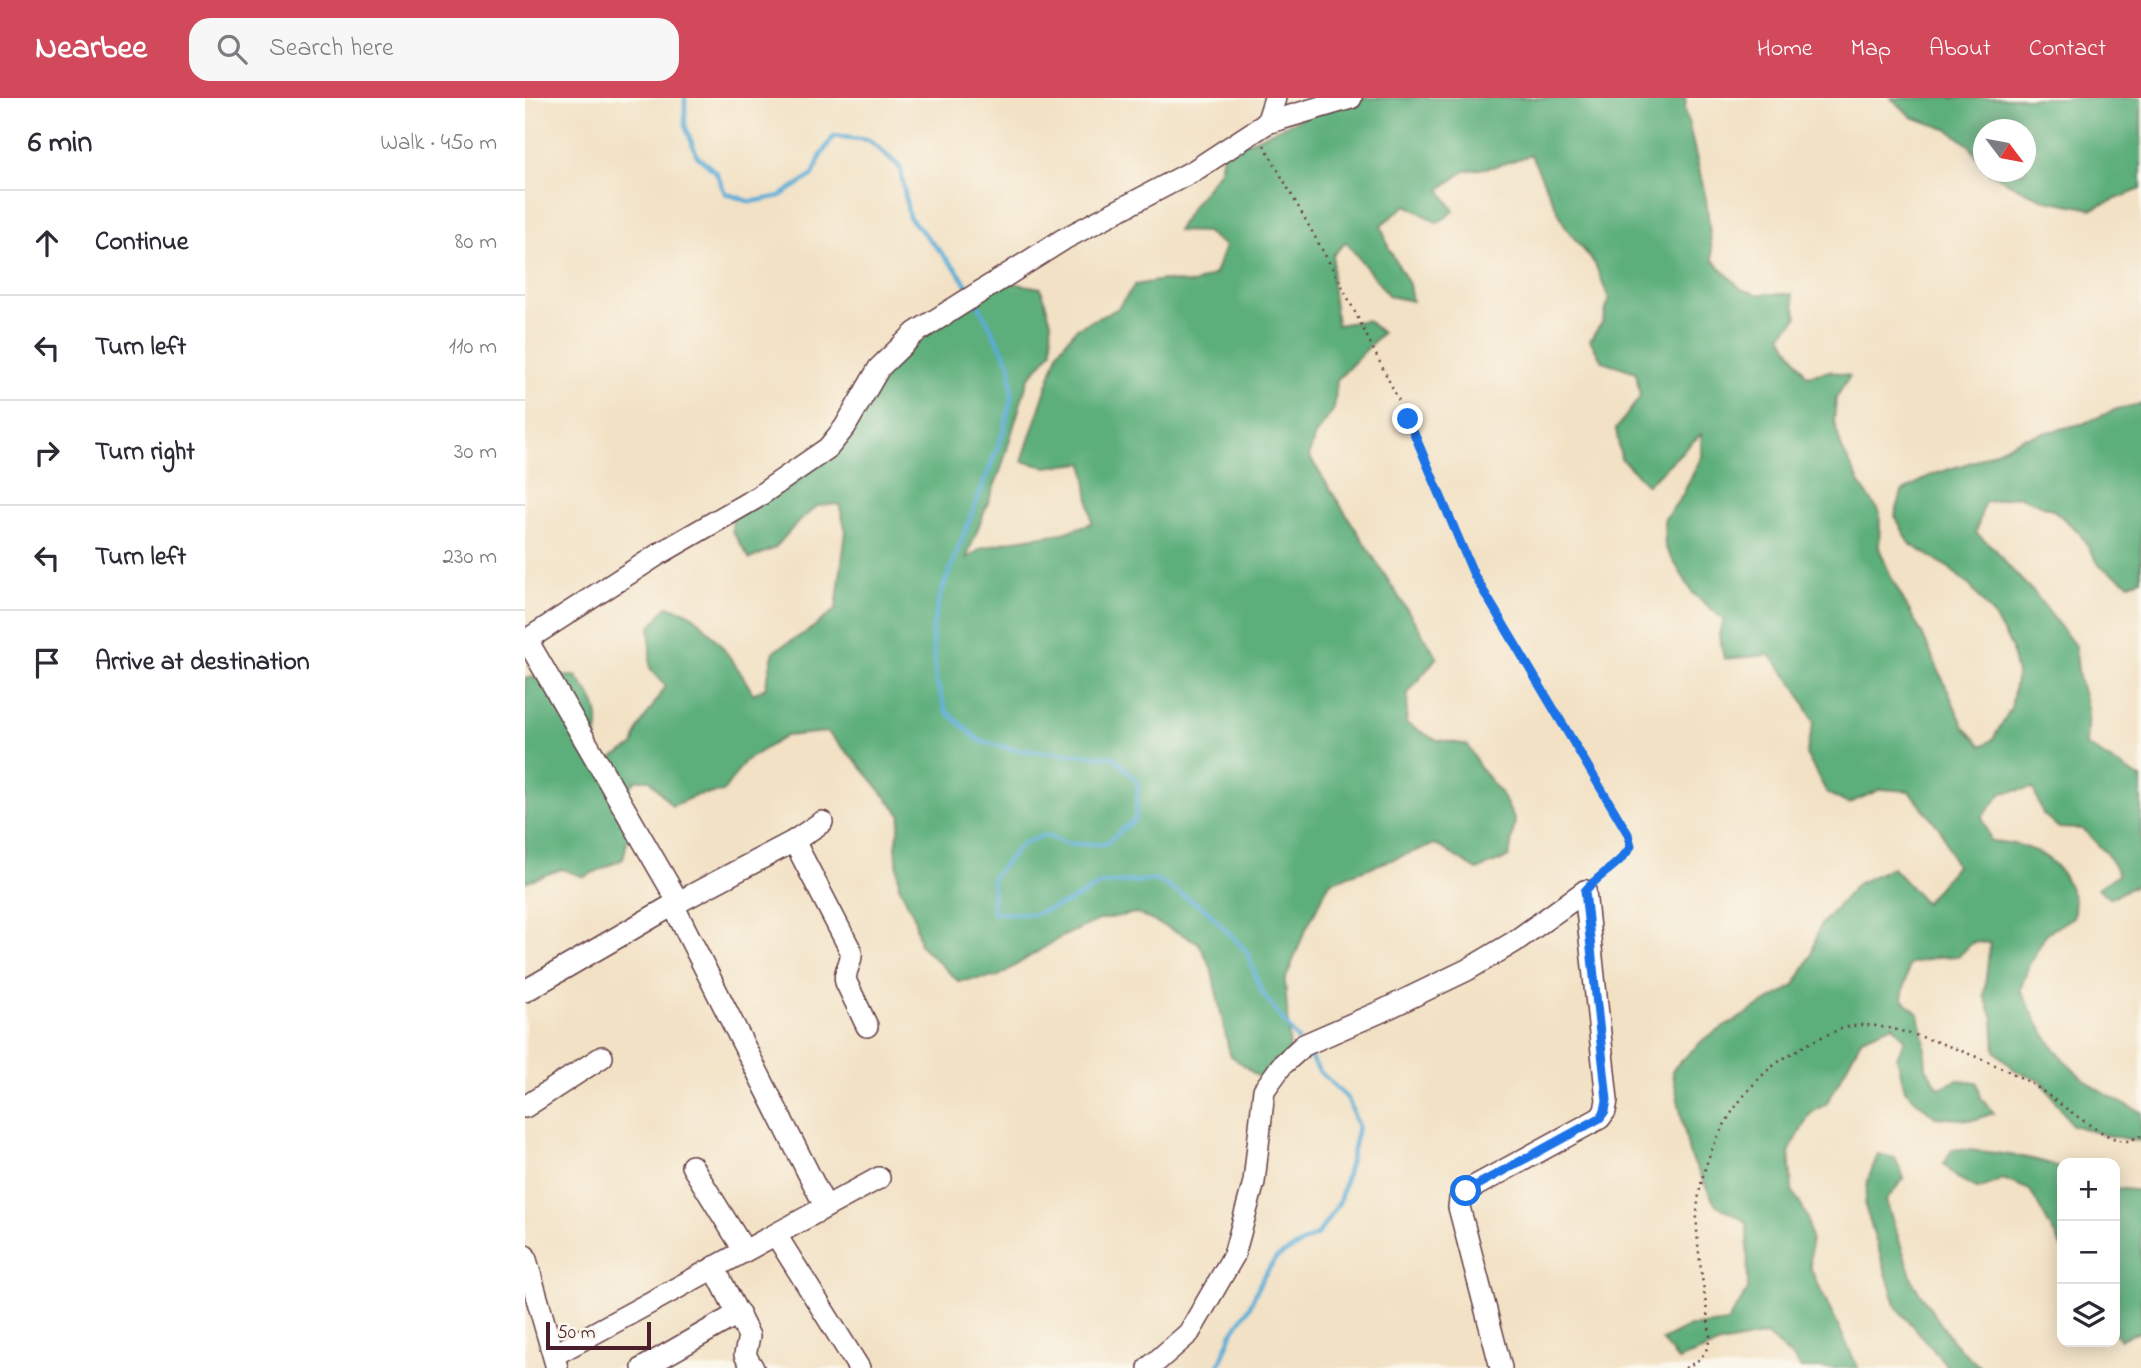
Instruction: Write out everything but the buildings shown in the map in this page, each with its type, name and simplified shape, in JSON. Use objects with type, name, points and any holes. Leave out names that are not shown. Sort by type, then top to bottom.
[{"type":"street","points":[[1261,127],[1275,98]]},
{"type":"street","points":[[825,1206],[676,904],[526,640],[659,554],[756,498],[828,448],[845,427],[879,368],[901,345],[941,316],[1064,239],[1195,170],[1261,127],[1351,98]]},
{"type":"street","points":[[525,990],[794,841],[822,822]]},
{"type":"street","points":[[794,841],[851,951],[852,958],[844,976],[867,1026]]},
{"type":"street","points":[[1149,1368],[1189,1333],[1234,1255],[1254,1182],[1264,1090],[1282,1065],[1304,1045],[1382,1012],[1467,970],[1514,942],[1585,891],[1607,1100],[1605,1111],[1600,1118],[1466,1191],[1460,1199],[1459,1207],[1469,1253],[1501,1368]]},
{"type":"street","points":[[525,1107],[602,1057]]},
{"type":"street","points":[[692,1166],[744,1250]]},
{"type":"street","points":[[525,1256],[556,1361],[744,1250],[879,1178]]},
{"type":"street","points":[[775,1235],[859,1368]]},
{"type":"street","points":[[714,1267],[749,1336],[745,1355],[753,1368]]},
{"type":"street","points":[[643,1368],[739,1313]]},
{"type":"path","points":[[1261,127],[1396,394],[1474,575],[1628,834],[1631,846],[1625,857],[1594,879],[1585,891]]},
{"type":"path","points":[[1685,1368],[1699,1360],[1708,1349],[1710,1335],[1697,1229],[1699,1198],[1713,1149],[1731,1113],[1751,1086],[1776,1064],[1810,1044],[1853,1026],[1873,1024],[1890,1028],[1976,1058],[2027,1080],[2109,1136],[2126,1142],[2141,1136]]},
{"type":"green space","points":[[1363,98],[1686,98],[1685,109],[1706,199],[1713,260],[1741,289],[1757,294],[1792,294],[1797,318],[1781,335],[1807,376],[1830,371],[1850,376],[1836,398],[1834,421],[1842,449],[1862,487],[1880,513],[1879,548],[1891,577],[1923,636],[1964,727],[1982,746],[1993,739],[2011,708],[2017,674],[2011,646],[1993,615],[1970,586],[1949,568],[1910,544],[1895,516],[1902,492],[1931,475],[1975,461],[2023,438],[2085,423],[2117,409],[2141,404],[2141,579],[2130,584],[2100,566],[2079,532],[2052,509],[2017,496],[1984,503],[1976,533],[1996,550],[2035,594],[2075,646],[2079,678],[2088,711],[2086,745],[2141,779],[2141,883],[2110,898],[2098,888],[2119,874],[2106,853],[2083,829],[2059,828],[2043,814],[2033,788],[2002,793],[1982,817],[1991,841],[2015,844],[2037,852],[2055,865],[2072,893],[2073,917],[2046,934],[2029,965],[2020,990],[2043,1032],[2068,1064],[2098,1090],[2141,1112],[2141,1141],[2104,1135],[2072,1125],[2041,1081],[2016,1071],[1995,1051],[1993,1018],[1984,995],[1990,943],[1973,942],[1959,956],[1937,957],[1909,964],[1902,998],[1919,1015],[1926,1068],[1939,1088],[1958,1080],[1977,1082],[1981,1098],[1994,1113],[1973,1120],[1935,1117],[1905,1090],[1897,1057],[1905,1039],[1893,1025],[1862,1038],[1827,1103],[1810,1114],[1789,1152],[1792,1190],[1807,1216],[1811,1239],[1810,1267],[1858,1368],[1801,1368],[1766,1335],[1720,1344],[1678,1360],[1662,1340],[1688,1327],[1727,1322],[1748,1290],[1747,1222],[1715,1204],[1689,1153],[1672,1070],[1704,1039],[1795,985],[1811,956],[1819,927],[1857,884],[1892,867],[1925,903],[1956,866],[1941,830],[1909,791],[1881,789],[1848,804],[1827,793],[1806,754],[1814,722],[1795,686],[1770,655],[1724,659],[1719,634],[1724,620],[1693,593],[1665,547],[1664,520],[1682,496],[1702,456],[1701,434],[1647,485],[1621,458],[1616,429],[1640,397],[1636,372],[1602,361],[1590,340],[1603,321],[1609,299],[1595,264],[1566,228],[1531,155],[1493,167],[1465,171],[1440,189],[1454,211],[1438,223],[1406,205],[1381,225],[1389,249],[1409,284],[1412,301],[1389,296],[1346,242],[1333,255],[1332,284],[1337,325],[1367,320],[1382,333],[1337,380],[1334,409],[1314,437],[1309,456],[1437,657],[1408,693],[1406,723],[1434,739],[1468,745],[1480,768],[1502,795],[1515,821],[1509,857],[1477,870],[1435,844],[1330,882],[1305,931],[1285,981],[1291,1066],[1260,1078],[1230,1055],[1211,967],[1198,942],[1136,913],[1099,920],[1061,937],[997,977],[958,981],[920,945],[914,916],[899,886],[896,847],[901,815],[856,761],[827,732],[786,736],[745,761],[723,792],[697,795],[672,806],[650,780],[636,780],[622,798],[630,829],[623,859],[584,877],[562,869],[525,882],[525,678],[576,676],[597,711],[598,728],[593,751],[610,759],[633,746],[638,729],[666,686],[650,668],[650,628],[667,606],[688,613],[706,628],[733,662],[753,694],[765,688],[774,651],[810,630],[836,609],[846,531],[839,504],[817,506],[796,524],[775,548],[750,559],[732,531],[733,511],[802,467],[856,405],[983,278],[1041,288],[1051,322],[1052,351],[1028,379],[1001,469],[966,559],[982,548],[1063,533],[1092,523],[1084,463],[1045,467],[1022,461],[1059,350],[1077,328],[1117,309],[1135,285],[1162,280],[1193,284],[1215,274],[1225,246],[1206,232],[1177,231],[1220,170],[1223,153],[1323,109]]},
{"type":"green space","points":[[1891,98],[2141,98],[2141,189],[2092,209],[2046,200],[2007,182],[2036,182],[2036,119],[1973,119],[1973,151],[1949,130],[1912,117]]},
{"type":"green space","points":[[1952,1149],[1993,1152],[2057,1166],[2057,1239],[2030,1190],[2003,1179],[1979,1189],[1957,1178],[1944,1164]]},
{"type":"green space","points":[[1878,1154],[1895,1158],[1904,1178],[1886,1201],[1914,1284],[1953,1342],[1981,1368],[1949,1368],[1897,1308],[1865,1206],[1868,1180]]},
{"type":"green space","points":[[2120,1189],[2141,1191],[2141,1332],[2120,1339]]},
{"type":"waterway","points":[[685,98],[685,125],[697,156],[716,172],[725,193],[751,202],[780,196],[813,175],[821,155],[834,136],[869,140],[900,167],[909,217],[956,269],[971,291]]},
{"type":"waterway","points":[[977,302],[1010,364],[1012,394],[1004,431],[940,596],[932,631],[936,681],[946,711],[980,741],[1016,750],[1114,757],[1138,782],[1135,819],[1105,844],[1067,844],[1045,835],[1022,844],[992,878],[993,913],[1034,914],[1069,902],[1101,884],[1157,880],[1207,910],[1247,952],[1261,991],[1298,1040]]},
{"type":"waterway","points":[[1218,1368],[1232,1333],[1276,1258],[1318,1234],[1339,1203],[1358,1127],[1348,1099],[1320,1072],[1305,1050]]},
{"type":"route","points":[[1408,419],[1474,575],[1628,834],[1631,846],[1625,857],[1594,879],[1585,891],[1607,1100],[1605,1111],[1600,1118],[1466,1191]]}]
